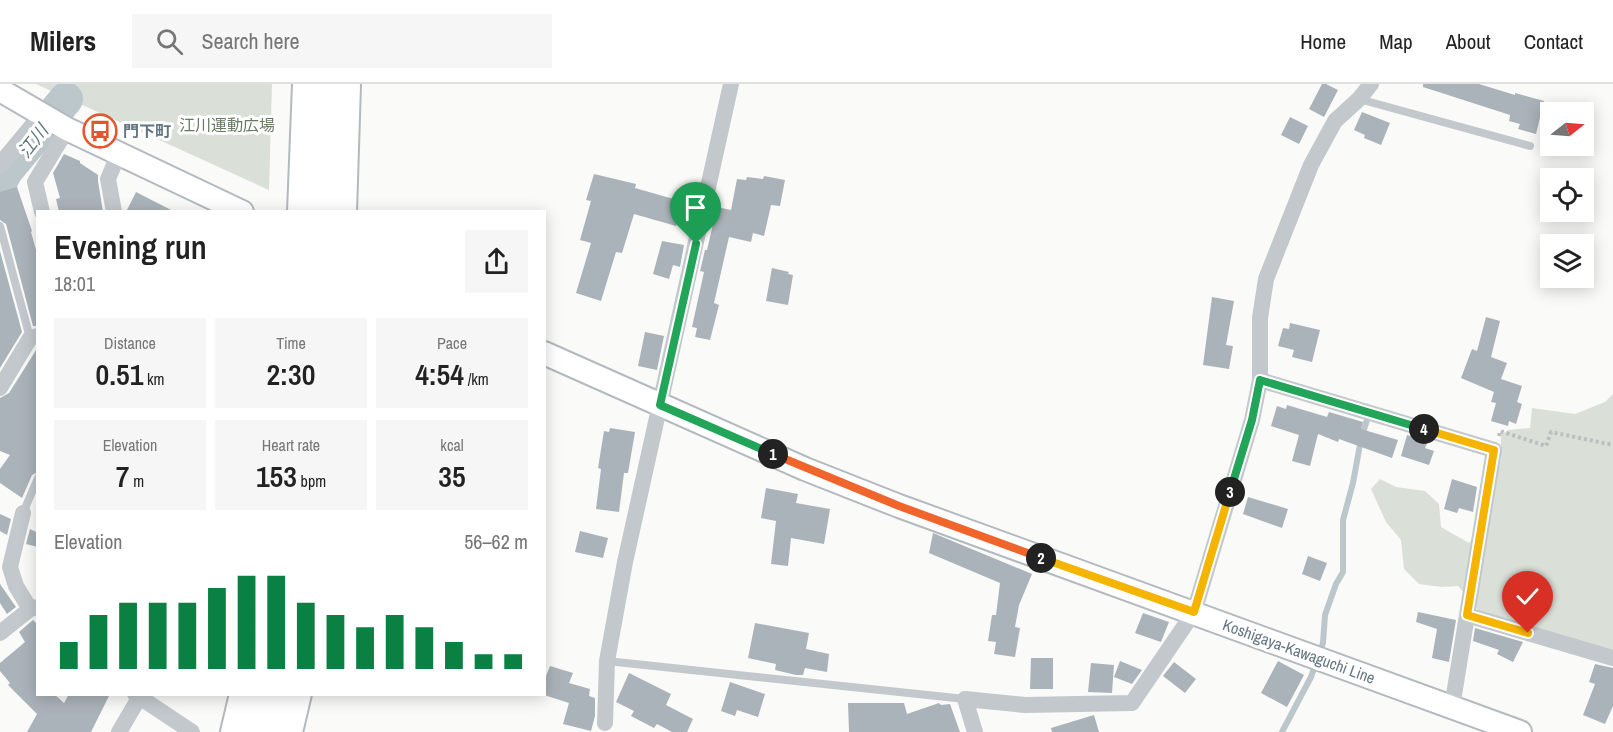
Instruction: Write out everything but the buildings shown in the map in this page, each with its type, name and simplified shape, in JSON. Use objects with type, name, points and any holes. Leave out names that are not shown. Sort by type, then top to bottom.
[{"type":"highway","points":[[316,210],[322,84]]},
{"type":"highway","points":[[342,210],[346,84]]},
{"type":"highway","points":[[250,732],[258,696]]},
{"type":"highway","points":[[276,732],[284,696]]},
{"type":"main road","points":[[299,210],[304,84]]},
{"type":"main road","points":[[355,210],[360,84]]},
{"type":"main road","points":[[0,90],[67,129],[238,210]]},
{"type":"main road","name":"Koshigaya-Kawaguchi Line","points":[[546,354],[806,469],[899,506],[1520,732]]},
{"type":"main road","points":[[232,732],[241,696]]},
{"type":"main road","points":[[291,732],[300,696]]},
{"type":"street","points":[[605,723],[607,661],[625,562],[731,84]]},
{"type":"street","points":[[975,732],[965,699],[1025,705],[1132,703],[1194,612],[1252,420],[1260,380],[1260,318],[1266,279],[1311,165],[1335,121],[1359,99],[1371,84]]},
{"type":"street","points":[[0,166],[42,116]]},
{"type":"street","points":[[42,210],[35,182],[67,129]]},
{"type":"street","points":[[114,210],[108,179],[119,153]]},
{"type":"street","points":[[0,388],[34,337]]},
{"type":"street","points":[[1260,380],[1494,450],[1452,707]]},
{"type":"street","points":[[0,633],[34,608],[16,585],[10,567],[23,513]]},
{"type":"street","points":[[1467,615],[1613,658]]},
{"type":"street","points":[[119,732],[137,696],[192,732]]},
{"type":"lane","points":[[1359,99],[1530,146]]},
{"type":"lane","points":[[0,226],[34,337]]},
{"type":"lane","points":[[23,513],[36,483]]},
{"type":"lane","points":[[607,661],[965,699]]},
{"type":"path","points":[[1494,450],[1500,431],[1546,446],[1551,432],[1613,445]]},
{"type":"green space","name":"江川運動広場","points":[[36,84],[272,84],[269,190]]},
{"type":"green space","points":[[1613,394],[1613,653],[1481,613],[1458,586],[1442,587],[1419,584],[1404,569],[1401,540],[1386,522],[1371,489],[1380,479],[1396,487],[1425,491],[1439,504],[1441,527],[1469,543],[1484,525],[1501,459],[1501,435],[1508,430],[1530,428],[1532,408],[1575,414],[1605,402]]},
{"type":"waterway","name":"江川","points":[[0,183],[6,171],[66,99]]},
{"type":"waterway","points":[[1282,732],[1311,677],[1323,643],[1325,615],[1336,584],[1343,572],[1343,520],[1367,420]]},
{"type":"place","name":"門下町","points":[[100,131]]},
{"type":"route","points":[[696,244],[660,405],[806,469],[899,506],[1194,612],[1252,420],[1260,380],[1494,450],[1467,615],[1528,633]]}]
